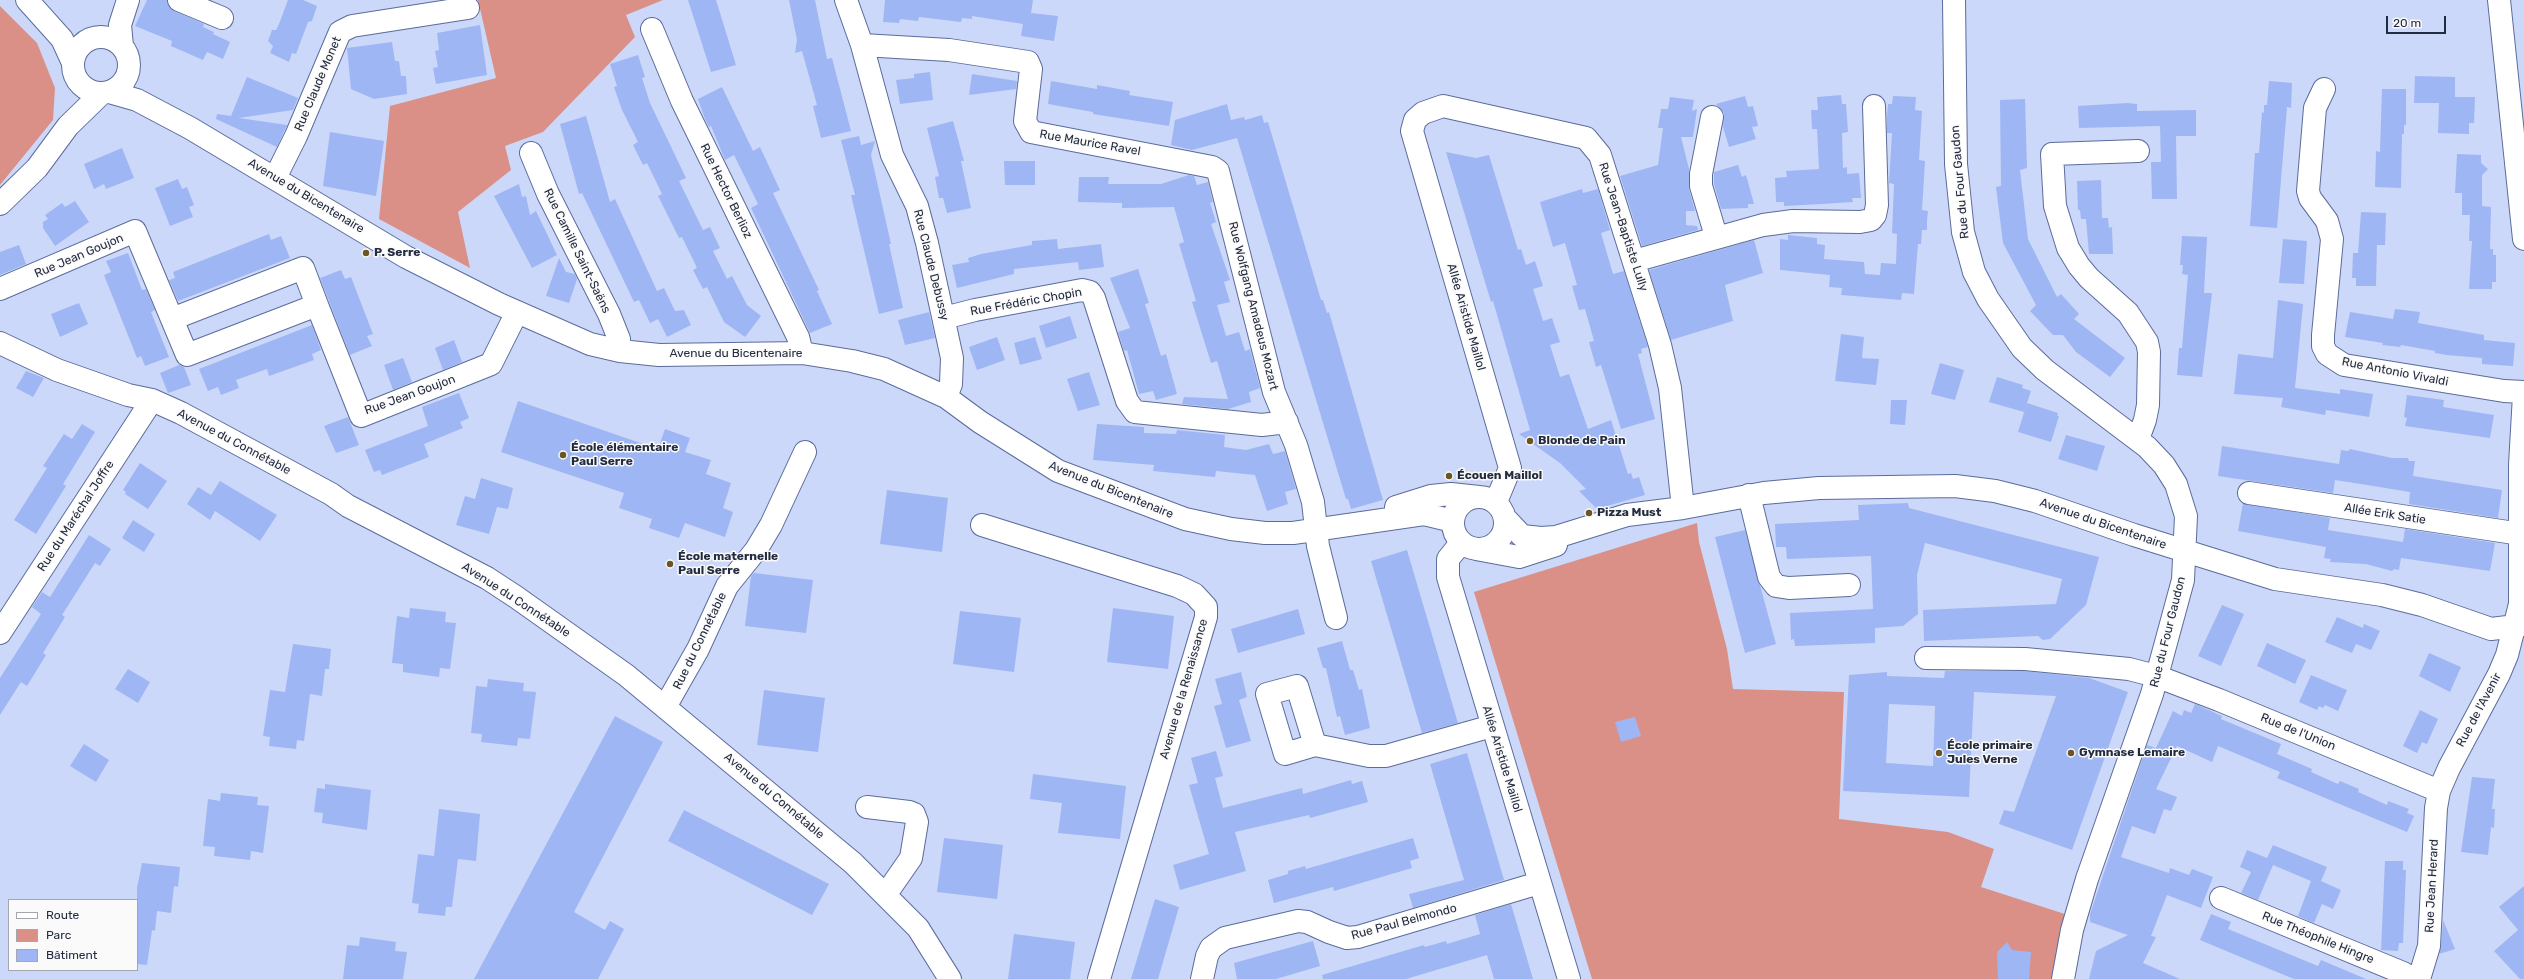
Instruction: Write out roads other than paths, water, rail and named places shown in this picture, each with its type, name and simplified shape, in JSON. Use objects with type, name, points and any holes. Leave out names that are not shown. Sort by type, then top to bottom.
[{"type":"street","points":[[27,0],[62,39],[75,71],[90,91],[106,92]]},
{"type":"street","points":[[40,0],[70,27],[114,42]]},
{"type":"street","points":[[0,204],[37,168],[68,126],[106,92],[123,83],[114,42],[128,0]]},
{"type":"street","points":[[179,0],[222,18]]},
{"type":"street","name":"Rue Claude Debussy","points":[[846,0],[862,45],[892,155],[917,206],[952,358],[951,384],[946,397]]},
{"type":"street","name":"Rue du Four Gaudon","points":[[1954,0],[1956,164],[1963,232],[1974,272],[1988,299],[2022,348],[2045,370],[2138,440],[2164,465],[2176,484],[2186,516],[2183,550],[2183,580],[2156,676],[2087,879],[2072,930],[2063,979]]},
{"type":"street","points":[[2499,0],[2524,239]]},
{"type":"street","name":"Rue Claude Monet","points":[[273,177],[280,168],[296,136],[340,32],[352,26],[409,9],[468,8]]},
{"type":"street","name":"Rue Hector Berlioz","points":[[652,29],[682,101],[798,337],[802,353]]},
{"type":"street","points":[[68,126],[75,100],[75,71],[80,47],[114,42]]},
{"type":"street","name":"Avenue du Bicentenaire","points":[[114,42],[145,88],[190,128]]},
{"type":"street","name":"Rue Maurice Ravel","points":[[862,45],[949,50],[1028,62],[1031,69],[1025,121],[1031,132],[1212,167],[1218,171]]},
{"type":"street","name":"Rue Antonio Vivaldi","points":[[2324,89],[2315,108],[2308,191],[2310,198],[2327,221],[2332,239],[2323,335],[2323,346],[2327,354],[2344,365],[2524,393]]},
{"type":"street","name":"Avenue du Bicentenaire","points":[[106,92],[137,100],[190,128],[406,257],[517,312],[590,344],[620,351],[689,355],[802,353],[852,361],[884,369],[946,397],[980,422],[1058,471],[1185,519],[1231,529],[1265,533],[1316,532],[1424,514],[1453,521]]},
{"type":"street","name":"Rue Jean-Baptiste Lully","points":[[1412,131],[1415,120],[1423,113],[1443,106],[1586,138],[1600,155],[1660,345],[1670,388],[1683,508]]},
{"type":"street","points":[[1634,261],[1716,236],[1763,225],[1793,221],[1860,222],[1871,220],[1875,215],[1877,205],[1874,106]]},
{"type":"street","points":[[1712,117],[1701,174],[1701,186],[1716,236]]},
{"type":"street","name":"Allée Aristide Maillol","points":[[1412,131],[1510,468],[1493,506]]},
{"type":"street","points":[[2138,152],[2052,154],[2055,206],[2068,248],[2078,266],[2089,278],[2128,313],[2147,342],[2149,352],[2148,405],[2145,420],[2138,440]]},
{"type":"street","name":"Rue Camille Saint-Saëns","points":[[531,153],[548,194],[609,314],[619,339],[620,351]]},
{"type":"street","name":"Rue Wolfgang Amadeus Mozart","points":[[1218,171],[1274,392],[1287,422],[1313,502],[1316,532],[1323,573],[1336,618]]},
{"type":"street","name":"Rue Jean Goujon","points":[[0,289],[136,231],[187,356],[317,305]]},
{"type":"street","name":"Rue Jean Goujon","points":[[172,319],[303,268],[361,416],[491,364],[517,312]]},
{"type":"street","name":"Rue Frédéric Chopin","points":[[944,318],[975,310],[1082,290],[1090,292],[1094,298],[1127,401],[1135,412],[1262,424],[1287,422]]},
{"type":"street","name":"Avenue du Connétable","points":[[0,343],[57,370],[128,395],[152,400],[181,413],[331,494],[348,506],[487,578],[607,661],[853,862],[918,928],[950,979]]},
{"type":"street","name":"Rue de l'Avenir","points":[[2439,791],[2449,768],[2499,674],[2519,626],[2521,596],[2520,465],[2524,393]]},
{"type":"street","name":"Rue du Maréchal Joffre","points":[[0,632],[152,400]]},
{"type":"street","name":"Rue du Connétable","points":[[665,707],[698,649],[727,586],[756,550],[771,525],[805,452]]},
{"type":"street","name":"Avenue du Bicentenaire","points":[[1346,526],[1409,502],[1432,496],[1451,494],[1493,506],[1522,536],[1542,538],[1556,537],[1627,515],[1683,508],[1750,495],[1819,488],[1955,486],[1995,491],[2035,501],[2274,579],[2382,595],[2422,605],[2491,629],[2519,626]]},
{"type":"street","name":"Allée Erik Satie","points":[[2249,493],[2521,534]]},
{"type":"street","points":[[1750,495],[1769,577],[1776,586],[1789,588],[1849,585]]},
{"type":"street","points":[[1465,501],[1493,506],[1502,536],[1494,545],[1468,546],[1454,531],[1453,521],[1459,506],[1465,501]]},
{"type":"street","name":"Avenue du Bicentenaire","points":[[1468,546],[1519,557],[1544,547],[1656,521],[1683,508]]},
{"type":"street","name":"Avenue de la Renaissance","points":[[982,525],[1177,586],[1194,594],[1206,608],[1206,617],[1099,979]]},
{"type":"street","name":"Allée Aristide Maillol","points":[[1468,546],[1448,559],[1448,577],[1568,979]]},
{"type":"street","name":"Rue de l'Union","points":[[1926,658],[2024,659],[2129,668],[2156,676],[2298,731],[2439,791]]},
{"type":"street","points":[[1315,746],[1369,756],[1386,756],[1492,726]]},
{"type":"street","name":"Rue Jean Herard","points":[[2419,979],[2429,946],[2436,808],[2439,791]]},
{"type":"street","points":[[867,807],[910,812],[914,814],[917,822],[911,858],[886,894]]},
{"type":"street","name":"Rue Paul Belmondo","points":[[1202,979],[1207,956],[1211,948],[1225,938],[1298,921],[1308,922],[1329,932],[1347,938],[1358,937],[1540,883]]},
{"type":"street","name":"Rue Théophile Hingre","points":[[2221,898],[2404,973],[2413,979]]},
{"type":"place","name":"P. Serre","points":[[366,253]]},
{"type":"place","name":"Blonde de Pain","points":[[1530,441]]},
{"type":"place","name":"École élémentaire Paul Serre","points":[[563,455]]},
{"type":"place","name":"Écouen Maillol","points":[[1449,476]]},
{"type":"place","name":"Pizza Must","points":[[1589,513]]},
{"type":"place","name":"École maternelle Paul Serre","points":[[670,564]]},
{"type":"place","name":"École primaire Jules Verne","points":[[1939,753]]},
{"type":"place","name":"Gymnase Lemaire","points":[[2071,753]]}]
